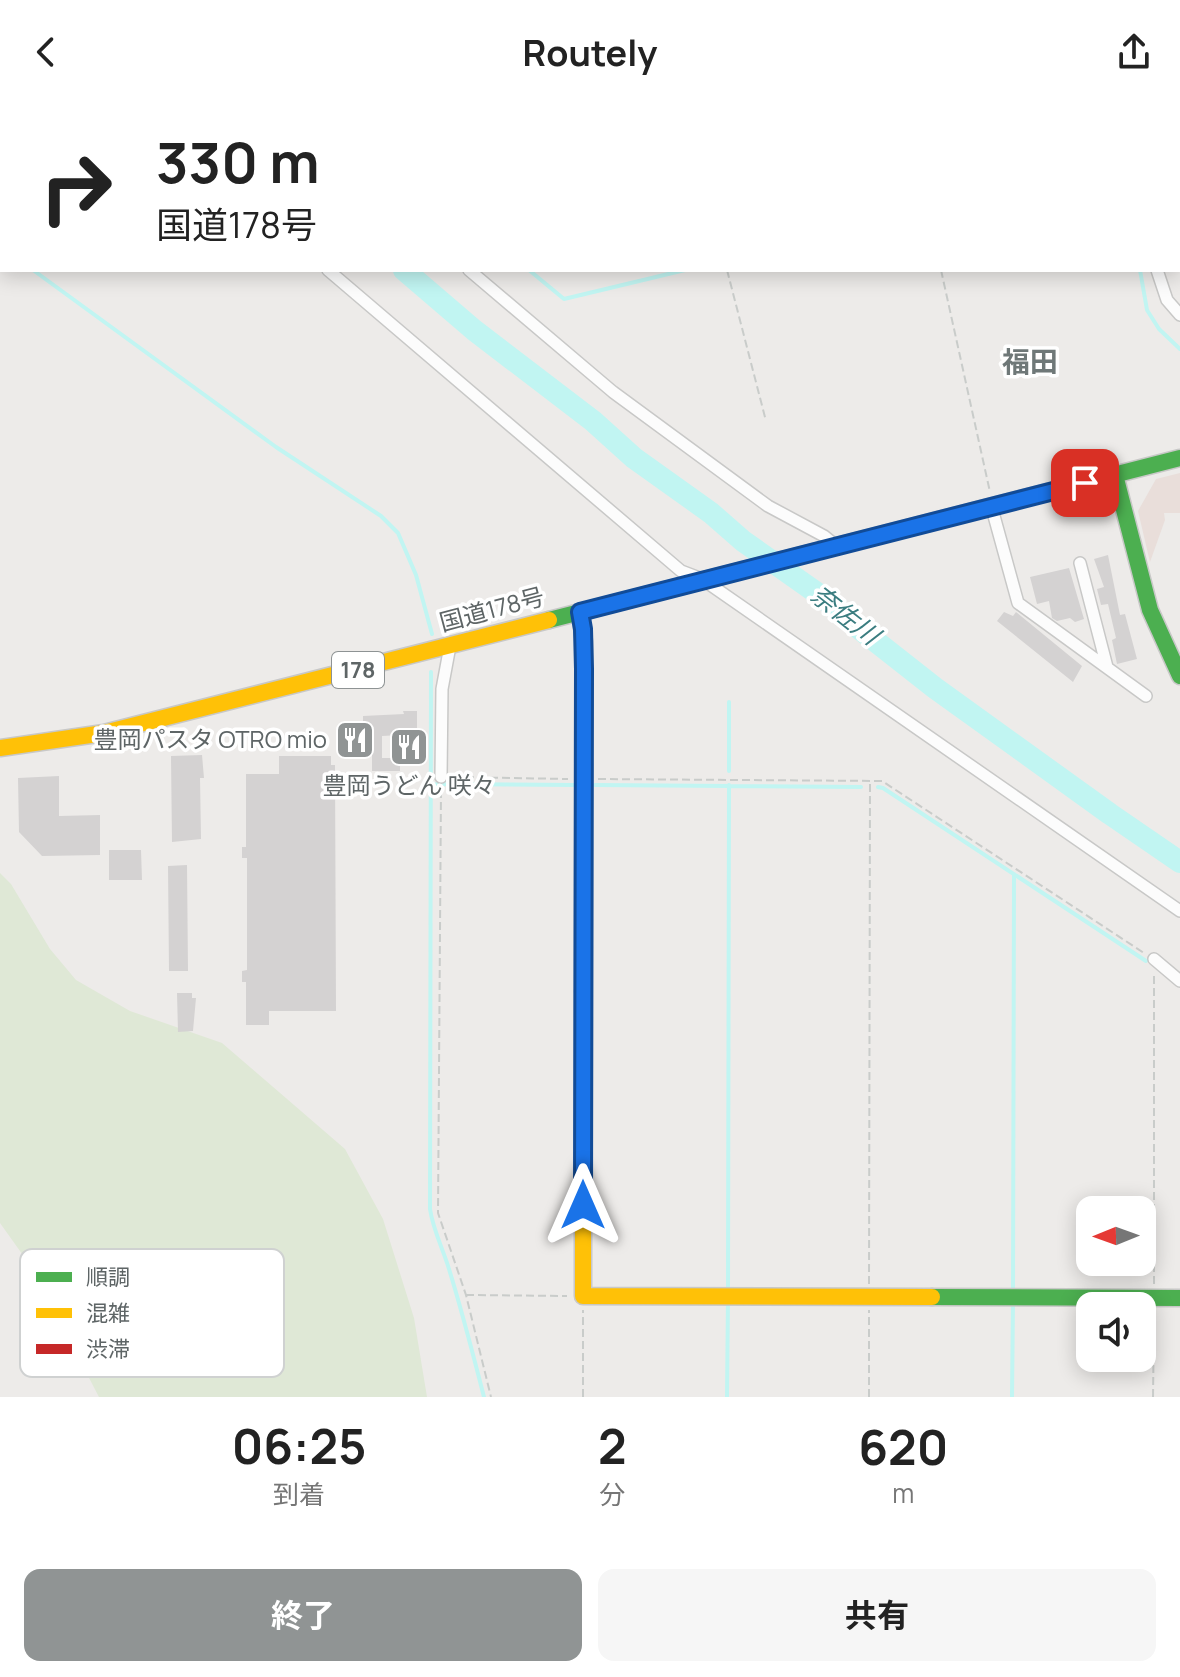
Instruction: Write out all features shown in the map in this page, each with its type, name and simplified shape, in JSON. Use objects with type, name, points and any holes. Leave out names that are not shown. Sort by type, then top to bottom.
[{"type":"main road","name":"国道178号","points":[[0,748],[116,730],[1180,458]]},
{"type":"main road","points":[[1115,475],[1150,610],[1180,676]]},
{"type":"main road","points":[[580,612],[584,642],[583,1296],[1076,1298]]},
{"type":"main road","points":[[1156,1298],[1180,1298]]},
{"type":"street","points":[[330,272],[681,571],[707,578],[1180,911]]},
{"type":"street","points":[[471,272],[613,392],[768,506],[824,536],[829,547]]},
{"type":"street","points":[[1158,272],[1167,300],[1180,315]]},
{"type":"street","points":[[992,505],[1018,603],[1146,696]]},
{"type":"street","points":[[1080,563],[1107,668]]},
{"type":"street","points":[[441,777],[442,689],[450,646]]},
{"type":"street","points":[[1154,959],[1180,981]]},
{"type":"path","points":[[728,272],[766,421]]},
{"type":"path","points":[[941,272],[992,505]]},
{"type":"path","points":[[491,1397],[466,1295],[438,1213],[441,777],[882,781],[1154,959],[1154,1292]]},
{"type":"path","points":[[869,1397],[870,781]]},
{"type":"path","points":[[466,1295],[583,1296],[583,1397]]},
{"type":"path","points":[[1153,1372],[1153,1397]]},
{"type":"shaded area","points":[[1180,473],[1180,513],[1164,513],[1165,520],[1150,562],[1138,511],[1156,479]]},
{"type":"green space","points":[[0,873],[11,884],[50,949],[76,980],[130,1011],[222,1043],[345,1149],[383,1219],[414,1318],[427,1397],[99,1397],[89,1377],[284,1377],[284,1249],[20,1251],[0,1223]]},
{"type":"building","points":[[1108,555],[1120,615],[1125,614],[1137,659],[1117,664],[1112,640],[1116,638],[1108,604],[1101,605],[1097,589],[1104,587],[1094,559]]},
{"type":"building","points":[[1069,568],[1084,619],[1057,621],[1052,618],[1049,601],[1037,604],[1030,577]]},
{"type":"building","points":[[1004,612],[1013,616],[1016,612],[1082,666],[1073,682],[997,621]]},
{"type":"building","points":[[403,711],[417,711],[417,756],[400,757],[400,735],[382,736],[382,758],[400,758],[400,771],[372,771],[372,749],[357,750],[357,746],[350,746],[350,733],[363,733],[363,716],[404,714]]},
{"type":"building","points":[[202,755],[201,839],[172,842],[171,756]]},
{"type":"building","points":[[279,756],[331,756],[331,765],[335,765],[336,1011],[269,1011],[269,1025],[246,1025],[246,982],[242,982],[242,971],[247,970],[247,858],[242,858],[242,847],[246,847],[246,774],[279,774]]},
{"type":"building","points":[[59,776],[59,816],[100,815],[100,855],[42,856],[19,832],[18,778]]},
{"type":"building","points":[[109,850],[141,850],[142,880],[109,880]]},
{"type":"building","points":[[187,865],[188,971],[169,971],[168,866]]},
{"type":"building","points":[[177,993],[192,993],[192,998],[196,998],[193,1031],[178,1032]]},
{"type":"waterway","points":[[36,272],[276,447],[381,516],[398,533],[416,575],[432,634]]},
{"type":"waterway","name":"奈佐川","points":[[406,272],[474,330],[593,421],[634,458],[824,598],[935,688],[1180,862]]},
{"type":"waterway","points":[[531,272],[564,299],[677,272]]},
{"type":"waterway","points":[[1140,272],[1147,310],[1159,329],[1180,349]]},
{"type":"waterway","points":[[431,672],[430,1209],[484,1397]]},
{"type":"waterway","points":[[729,702],[729,771]]},
{"type":"waterway","points":[[431,784],[574,785]]},
{"type":"waterway","points":[[595,785],[861,787]]},
{"type":"waterway","points":[[728,1291],[729,785]]},
{"type":"waterway","points":[[878,787],[1146,961]]},
{"type":"waterway","points":[[1013,1292],[1014,874]]},
{"type":"waterway","points":[[727,1397],[728,1299]]},
{"type":"waterway","points":[[1012,1397],[1013,1301]]},
{"type":"traffic: fast","points":[[549,620],[1180,458]]},
{"type":"traffic: fast","points":[[1115,475],[1150,610],[1180,676]]},
{"type":"traffic: fast","points":[[932,1297],[1180,1298]]},
{"type":"traffic: slow","points":[[0,748],[104,733],[549,620]]},
{"type":"traffic: slow","points":[[583,991],[583,1296],[932,1297]]},
{"type":"traffic: jam","points":[[580,612],[584,642],[583,991]]},
{"type":"place","name":"豊岡パスタ OTRO mio","points":[[355,740]]},
{"type":"place","name":"豊岡うどん 咲々","points":[[409,747]]},
{"type":"district","name":"福田","points":[[1030,362]]},
{"type":"route","points":[[583,1205],[584,669],[580,612],[993,504],[1085,483]]}]
